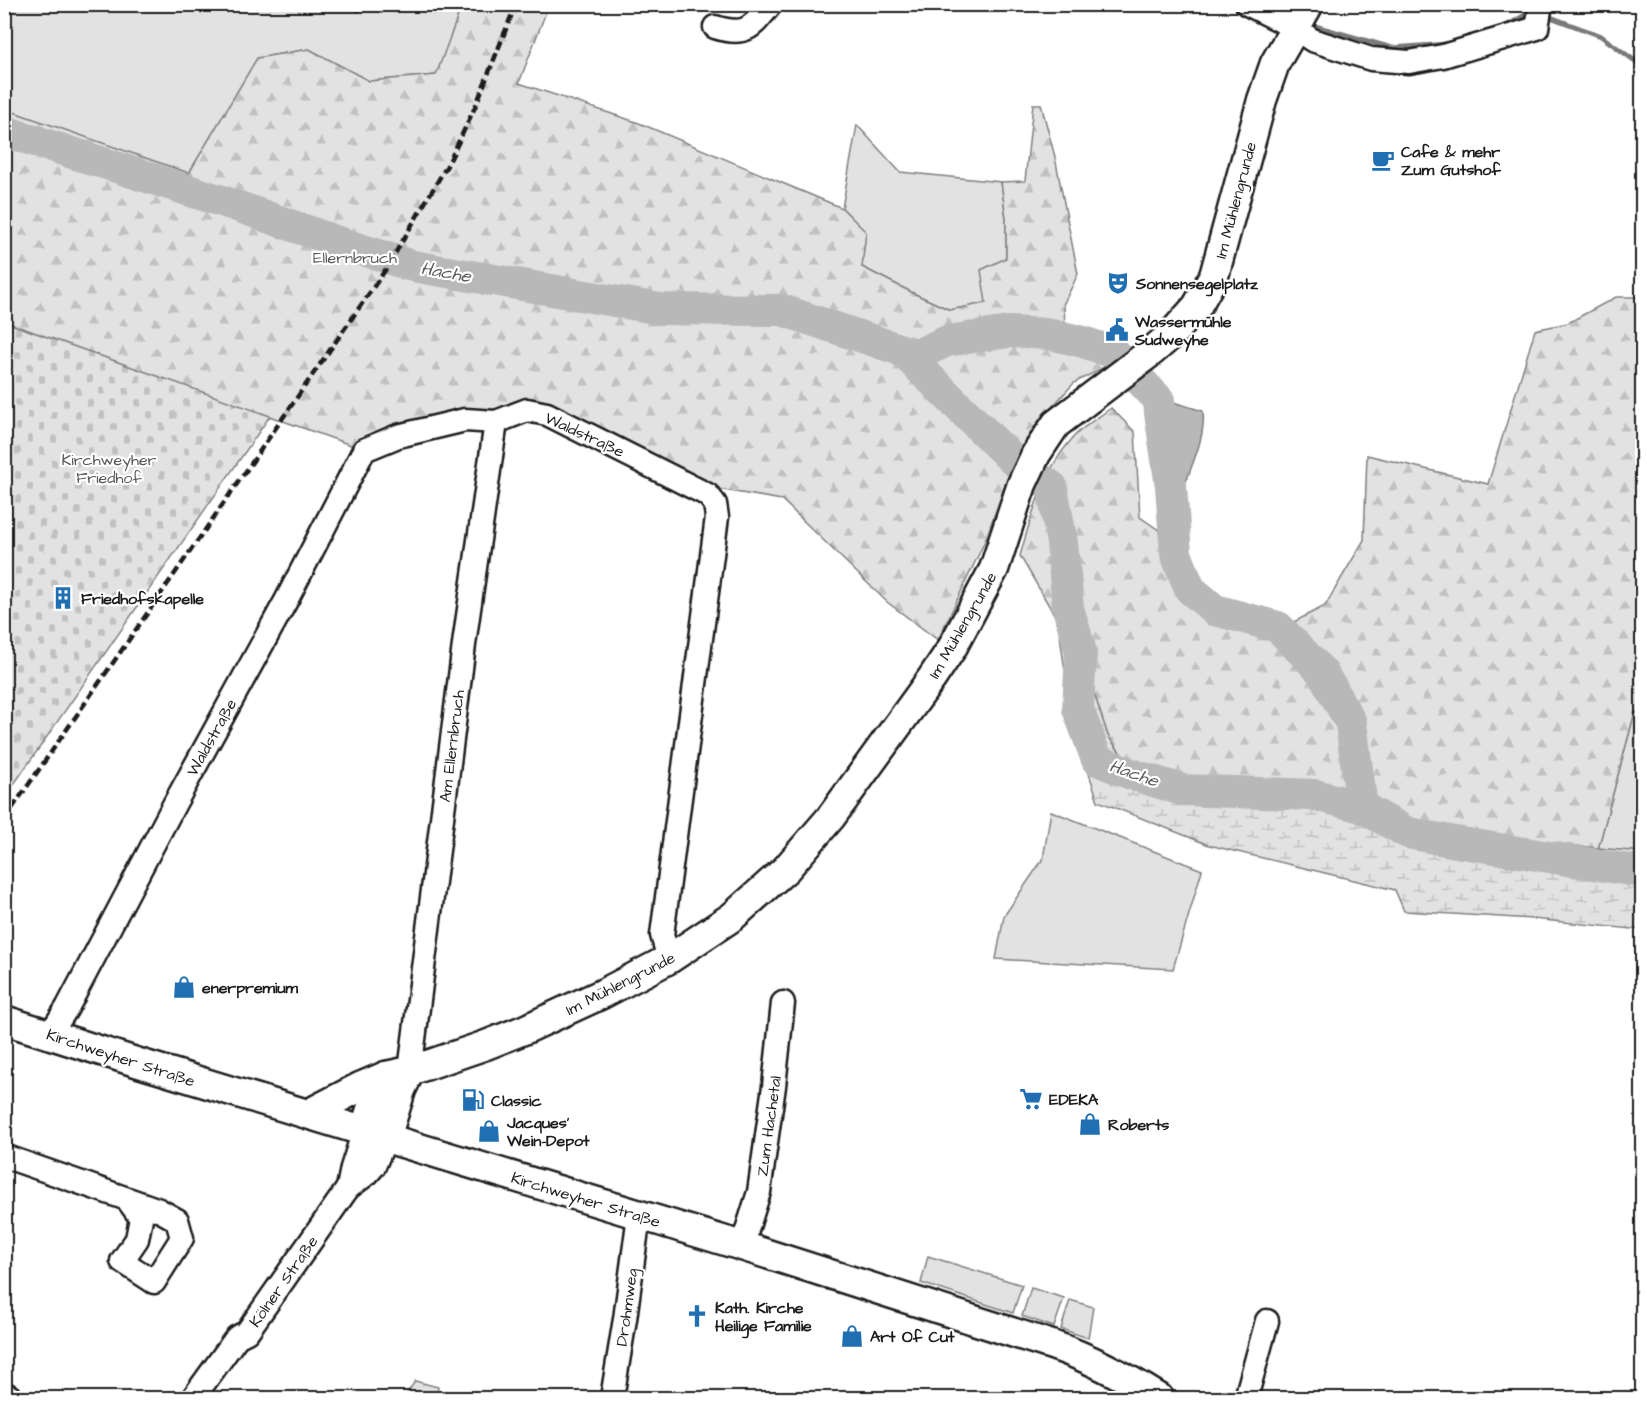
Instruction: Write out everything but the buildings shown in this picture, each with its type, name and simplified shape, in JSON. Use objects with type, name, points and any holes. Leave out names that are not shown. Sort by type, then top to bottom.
[{"type":"main road","name":"Im Mühlengrunde","points":[[308,1114],[360,1087],[486,1045],[602,994],[669,959],[732,917],[775,880],[831,817],[932,678],[965,625],[994,569],[1022,484],[1036,454],[1056,424],[1128,371],[1171,335],[1197,306],[1214,276],[1262,100],[1275,63],[1302,16]]},
{"type":"main road","name":"Kirchweyher Straße","points":[[4,1020],[742,1246],[1067,1350],[1160,1398]]},
{"type":"main road","points":[[375,1134],[401,1090],[398,1074]]},
{"type":"street","points":[[716,27],[731,32],[750,28],[771,4]]},
{"type":"street","points":[[1247,4],[1302,16],[1312,40],[1371,59],[1409,62],[1443,56],[1537,28],[1541,4]]},
{"type":"street","name":"Waldstraße","points":[[50,1034],[68,1008],[175,803],[287,599],[364,450],[398,436],[465,420],[496,422],[527,410],[547,414],[708,495],[715,504],[717,517],[662,935],[669,959]]},
{"type":"street","name":"Am Ellernbruch","points":[[398,1074],[496,422]]},
{"type":"street","name":"Zum Hachetal","points":[[742,1246],[759,1192],[783,1003]]},
{"type":"street","name":"Kölner Straße","points":[[193,1398],[237,1337],[247,1332],[348,1188],[374,1166],[375,1134]]},
{"type":"street","points":[[4,1156],[127,1199]]},
{"type":"street","name":"Drohmweg","points":[[612,1398],[626,1319],[639,1215]]},
{"type":"street","points":[[1246,1398],[1267,1321]]},
{"type":"street","points":[[4,1393],[12,1398]]},
{"type":"green space","points":[[340,4],[359,12],[362,5],[462,5],[437,75],[369,81],[309,49],[258,58],[189,174],[5,109],[5,5]]},
{"type":"green space","name":"Ellernbruch","points":[[549,4],[519,83],[639,123],[842,208],[866,232],[862,267],[950,310],[986,303],[981,270],[1006,258],[1006,218],[1001,182],[1025,181],[1033,104],[1041,104],[1055,157],[1078,274],[1064,303],[1068,346],[1103,356],[1112,363],[1074,383],[1037,423],[1025,442],[1006,482],[985,541],[938,640],[887,602],[782,500],[712,488],[547,410],[359,448],[5,322],[5,109],[189,173],[257,58],[309,49],[369,81],[436,75],[462,5]]},
{"type":"green space","points":[[857,125],[900,172],[1001,182],[1006,218],[1006,259],[986,303],[950,310],[862,267],[865,232],[842,208]]},
{"type":"green space","points":[[1616,297],[1642,297],[1642,714],[1635,712],[1598,849],[1452,835],[1315,792],[1183,786],[1133,770],[1108,736],[1092,688],[1072,722],[1058,621],[1020,556],[1045,480],[1061,453],[1075,435],[1085,427],[1111,408],[1135,432],[1140,517],[1166,535],[1190,601],[1225,622],[1288,625],[1325,606],[1364,540],[1367,455],[1488,484],[1535,330],[1568,323]]},
{"type":"green space","name":"Kirchweyher Friedhof","points":[[4,322],[270,416],[5,797]]},
{"type":"green space","points":[[1092,687],[1108,736],[1133,770],[1183,786],[1315,792],[1452,835],[1642,852],[1642,930],[1533,919],[1404,911],[1395,890],[1209,845],[1098,801],[1072,722]]},
{"type":"green space","points":[[1635,712],[1642,714],[1642,852],[1598,849]]},
{"type":"green space","points":[[1051,811],[1202,870],[1173,969],[996,959],[1004,916],[1043,859]]},
{"type":"green space","points":[[928,1256],[1022,1285],[1013,1313],[921,1283]]},
{"type":"green space","points":[[1031,1288],[1064,1298],[1054,1327],[1022,1316]]},
{"type":"green space","points":[[1070,1300],[1093,1307],[1088,1338],[1061,1329]]},
{"type":"green space","points":[[415,1381],[438,1387],[436,1398],[404,1398]]},
{"type":"shaded area","points":[[1159,400],[1203,411],[1200,441],[1183,490],[1164,485],[1155,454],[1150,433],[1149,412],[1151,402]]},
{"type":"waterway","points":[[1282,4],[1292,11]]},
{"type":"waterway","points":[[1505,27],[1532,11]]},
{"type":"waterway","points":[[1545,15],[1601,36],[1642,66]]},
{"type":"waterway","points":[[1315,26],[1392,48],[1448,44]]},
{"type":"waterway","name":"Hache","points":[[4,131],[228,203],[413,266],[660,309],[782,310],[901,350],[1013,460],[1052,487],[1062,543],[1068,608],[1081,652],[1078,709],[1097,760],[1131,774],[1182,790],[1315,795],[1362,807],[1408,833],[1642,872]]},
{"type":"waterway","points":[[901,350],[919,354],[947,341],[1009,332],[1050,334],[1113,352],[1159,400],[1171,486],[1176,554],[1190,589],[1215,610],[1278,627],[1322,672],[1351,723],[1362,807]]},
{"type":"railway","points":[[4,820],[386,269],[449,162],[476,105],[516,4]]},
{"type":"place","name":"Cafe & mehr Zum Gutshof","points":[[1383,160]]},
{"type":"place","name":"Sonnensegelplatz","points":[[1118,283]]},
{"type":"place","name":"Wassermühle Sudweyhe","points":[[1117,330]]},
{"type":"place","name":"Friedhofskapelle","points":[[63,598]]},
{"type":"place","name":"enerpremium","points":[[184,987]]},
{"type":"place","name":"EDEKA","points":[[1031,1099]]},
{"type":"place","name":"Classic","points":[[473,1100]]},
{"type":"place","name":"Roberts","points":[[1090,1124]]},
{"type":"place","name":"Jacques’ Wein-Depot","points":[[489,1131]]},
{"type":"place","name":"Kath. Kirche Heilige Familie","points":[[697,1316]]},
{"type":"place","name":"Art Of Cut","points":[[852,1336]]}]
